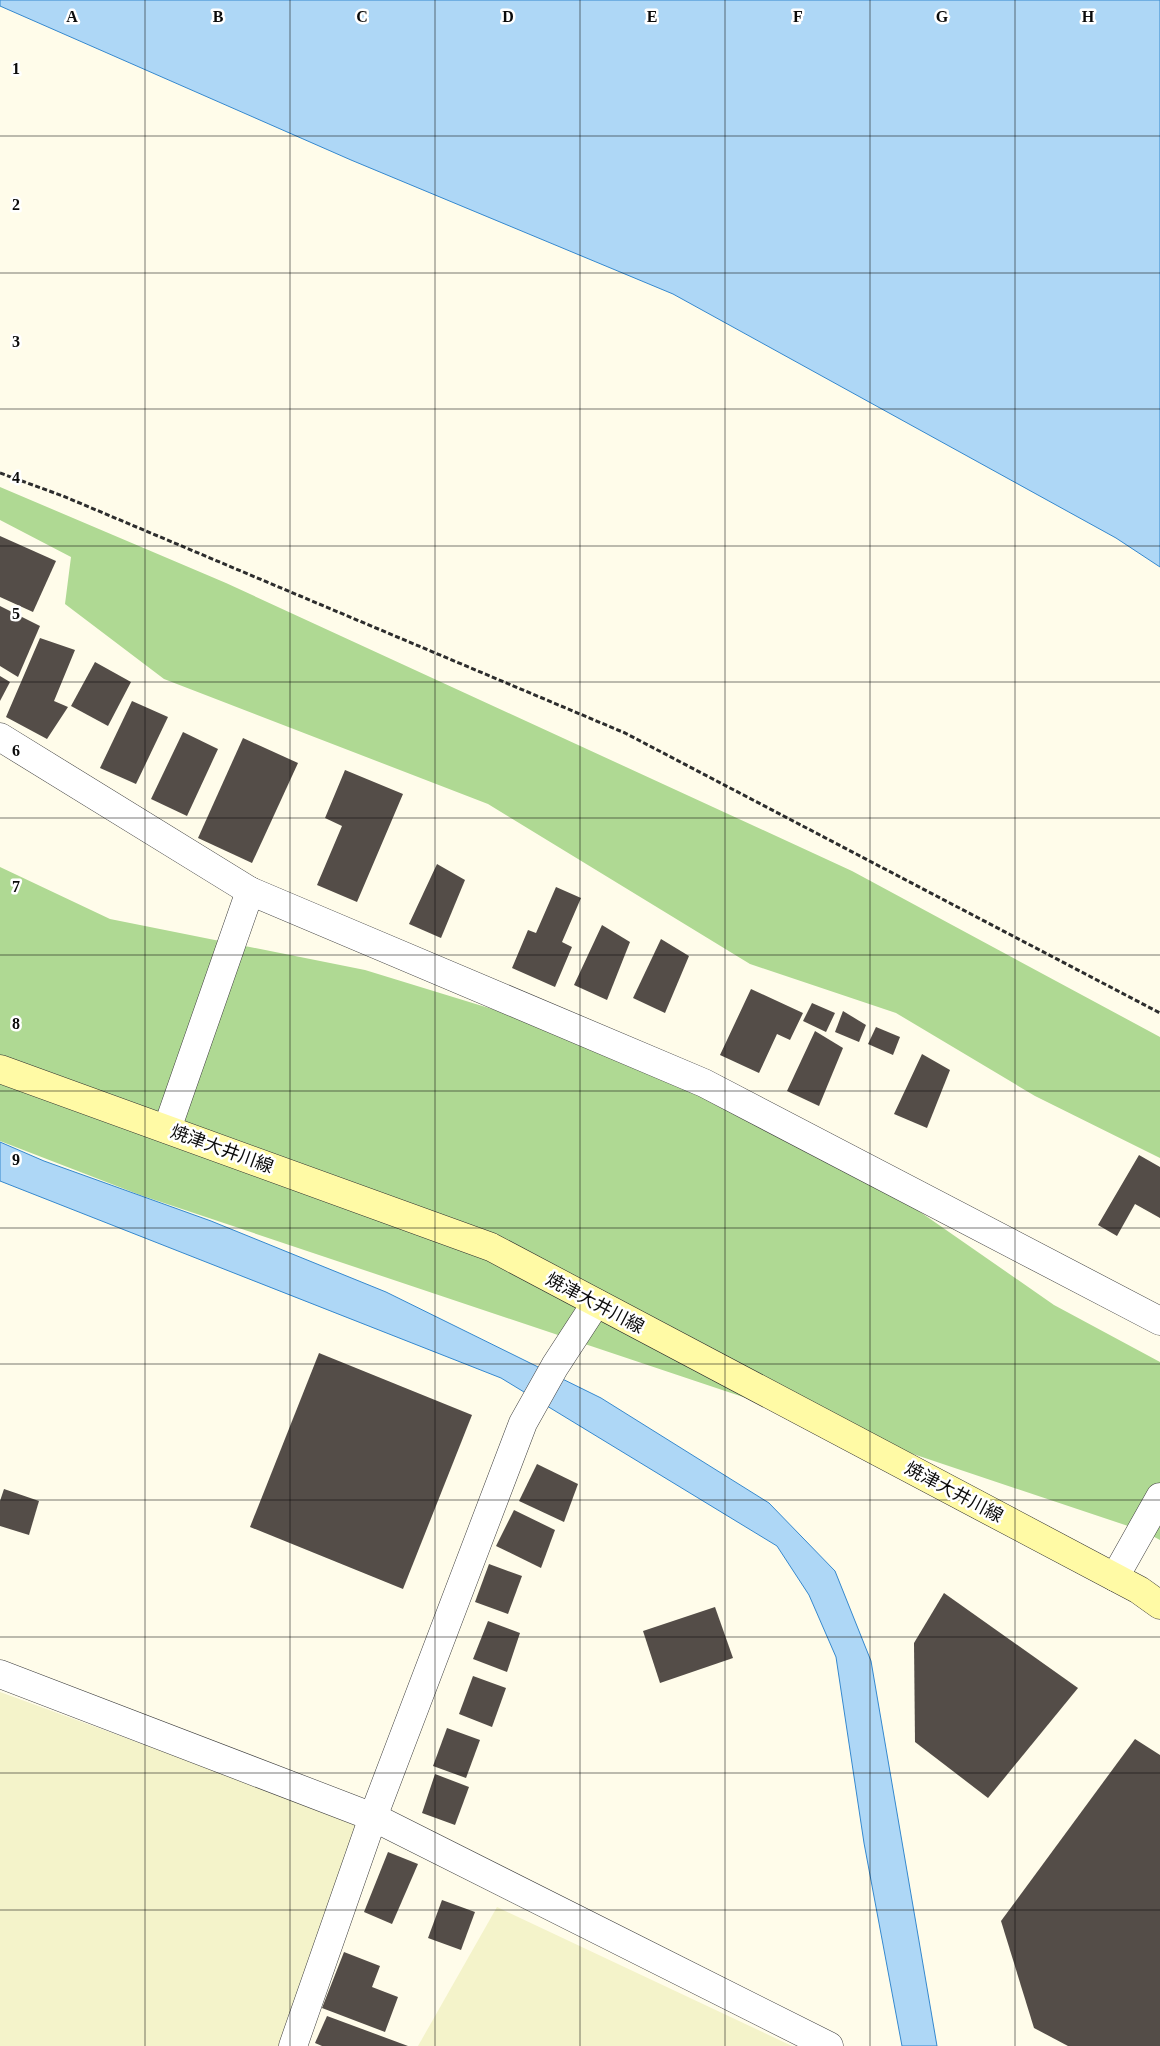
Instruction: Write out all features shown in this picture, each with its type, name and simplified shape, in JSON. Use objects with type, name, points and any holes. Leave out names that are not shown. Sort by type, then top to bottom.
[{"type":"main road","name":"焼津大井川線","points":[[0,1069],[491,1247],[1115,1577],[1139,1590],[1160,1605]]},
{"type":"street","points":[[0,737],[250,891],[704,1084],[1160,1321]]},
{"type":"street","points":[[167,1129],[250,891]]},
{"type":"street","points":[[293,2046],[373,1817],[523,1423],[555,1366],[596,1303]]},
{"type":"street","points":[[1115,1577],[1160,1497]]},
{"type":"street","points":[[0,1674],[373,1817],[829,2046]]},
{"type":"path","points":[[0,473],[72,499],[625,733],[1160,1013]]},
{"type":"green space","points":[[0,487],[226,583],[852,871],[1160,1037],[1160,1158],[1035,1096],[896,1013],[750,964],[488,804],[164,679],[65,604],[71,557],[0,520]]},
{"type":"green space","points":[[0,867],[110,919],[365,970],[736,1084],[1054,1305],[1160,1362],[1160,1540],[1143,1531],[140,1195],[0,1141]]},
{"type":"green space","points":[[0,1692],[361,1824],[279,2046],[0,2046]]},
{"type":"green space","points":[[497,1907],[792,2046],[418,2046]]},
{"type":"water","points":[[0,0],[1160,0],[1160,567],[1116,538],[673,294],[351,160],[0,6]]},
{"type":"water","points":[[0,1142],[44,1161],[211,1221],[386,1292],[601,1398],[769,1503],[835,1571],[871,1661],[937,2046],[902,2046],[864,1843],[836,1657],[809,1595],[777,1546],[501,1378],[0,1181]]},
{"type":"building","points":[[0,536],[56,561],[33,612],[0,597]]},
{"type":"building","points":[[0,606],[40,626],[18,677],[0,666]]},
{"type":"building","points":[[40,638],[75,650],[54,701],[68,707],[47,739],[6,717]]},
{"type":"building","points":[[95,662],[131,682],[108,726],[71,706]]},
{"type":"building","points":[[0,676],[10,682],[0,701]]},
{"type":"building","points":[[132,701],[168,717],[136,784],[100,768]]},
{"type":"building","points":[[183,732],[218,749],[187,816],[151,799]]},
{"type":"building","points":[[243,738],[298,763],[252,863],[198,838]]},
{"type":"building","points":[[345,770],[403,794],[357,902],[317,885],[342,826],[325,818]]},
{"type":"building","points":[[437,864],[465,880],[441,938],[409,924]]},
{"type":"building","points":[[556,887],[581,898],[562,942],[572,947],[555,987],[512,968],[528,930],[536,933]]},
{"type":"building","points":[[602,925],[630,942],[607,1000],[574,985]]},
{"type":"building","points":[[661,939],[689,956],[665,1013],[633,998]]},
{"type":"building","points":[[751,989],[803,1013],[790,1040],[777,1034],[759,1073],[720,1055]]},
{"type":"building","points":[[812,1003],[835,1013],[826,1032],[803,1021]]},
{"type":"building","points":[[843,1011],[866,1025],[859,1042],[835,1032]]},
{"type":"building","points":[[876,1027],[900,1037],[893,1055],[868,1044]]},
{"type":"building","points":[[815,1031],[843,1048],[819,1106],[787,1091]]},
{"type":"building","points":[[922,1054],[950,1070],[927,1128],[894,1114]]},
{"type":"building","points":[[1139,1155],[1160,1167],[1160,1218],[1135,1204],[1117,1236],[1098,1225]]},
{"type":"building","points":[[319,1353],[472,1415],[403,1589],[250,1527]]},
{"type":"building","points":[[537,1464],[578,1484],[564,1522],[519,1501]]},
{"type":"building","points":[[4,1489],[39,1501],[29,1535],[0,1526],[0,1501]]},
{"type":"building","points":[[514,1510],[555,1530],[541,1568],[496,1546]]},
{"type":"building","points":[[489,1564],[522,1576],[508,1614],[475,1602]]},
{"type":"building","points":[[944,1593],[1078,1688],[988,1798],[915,1742],[914,1643]]},
{"type":"building","points":[[715,1607],[733,1658],[660,1683],[643,1631]]},
{"type":"building","points":[[488,1621],[520,1633],[507,1672],[473,1659]]},
{"type":"building","points":[[473,1676],[506,1688],[492,1727],[459,1714]]},
{"type":"building","points":[[447,1728],[480,1740],[466,1778],[433,1766]]},
{"type":"building","points":[[1135,1739],[1160,1755],[1160,2046],[1068,2046],[1034,2028],[1001,1921]]},
{"type":"building","points":[[435,1774],[469,1787],[455,1825],[422,1813]]},
{"type":"building","points":[[388,1852],[418,1864],[392,1924],[364,1912]]},
{"type":"building","points":[[442,1900],[475,1912],[461,1950],[428,1938]]},
{"type":"building","points":[[344,1952],[380,1966],[372,1987],[398,1997],[385,2032],[322,2008]]},
{"type":"building","points":[[327,2016],[408,2046],[322,2046],[315,2043]]}]
